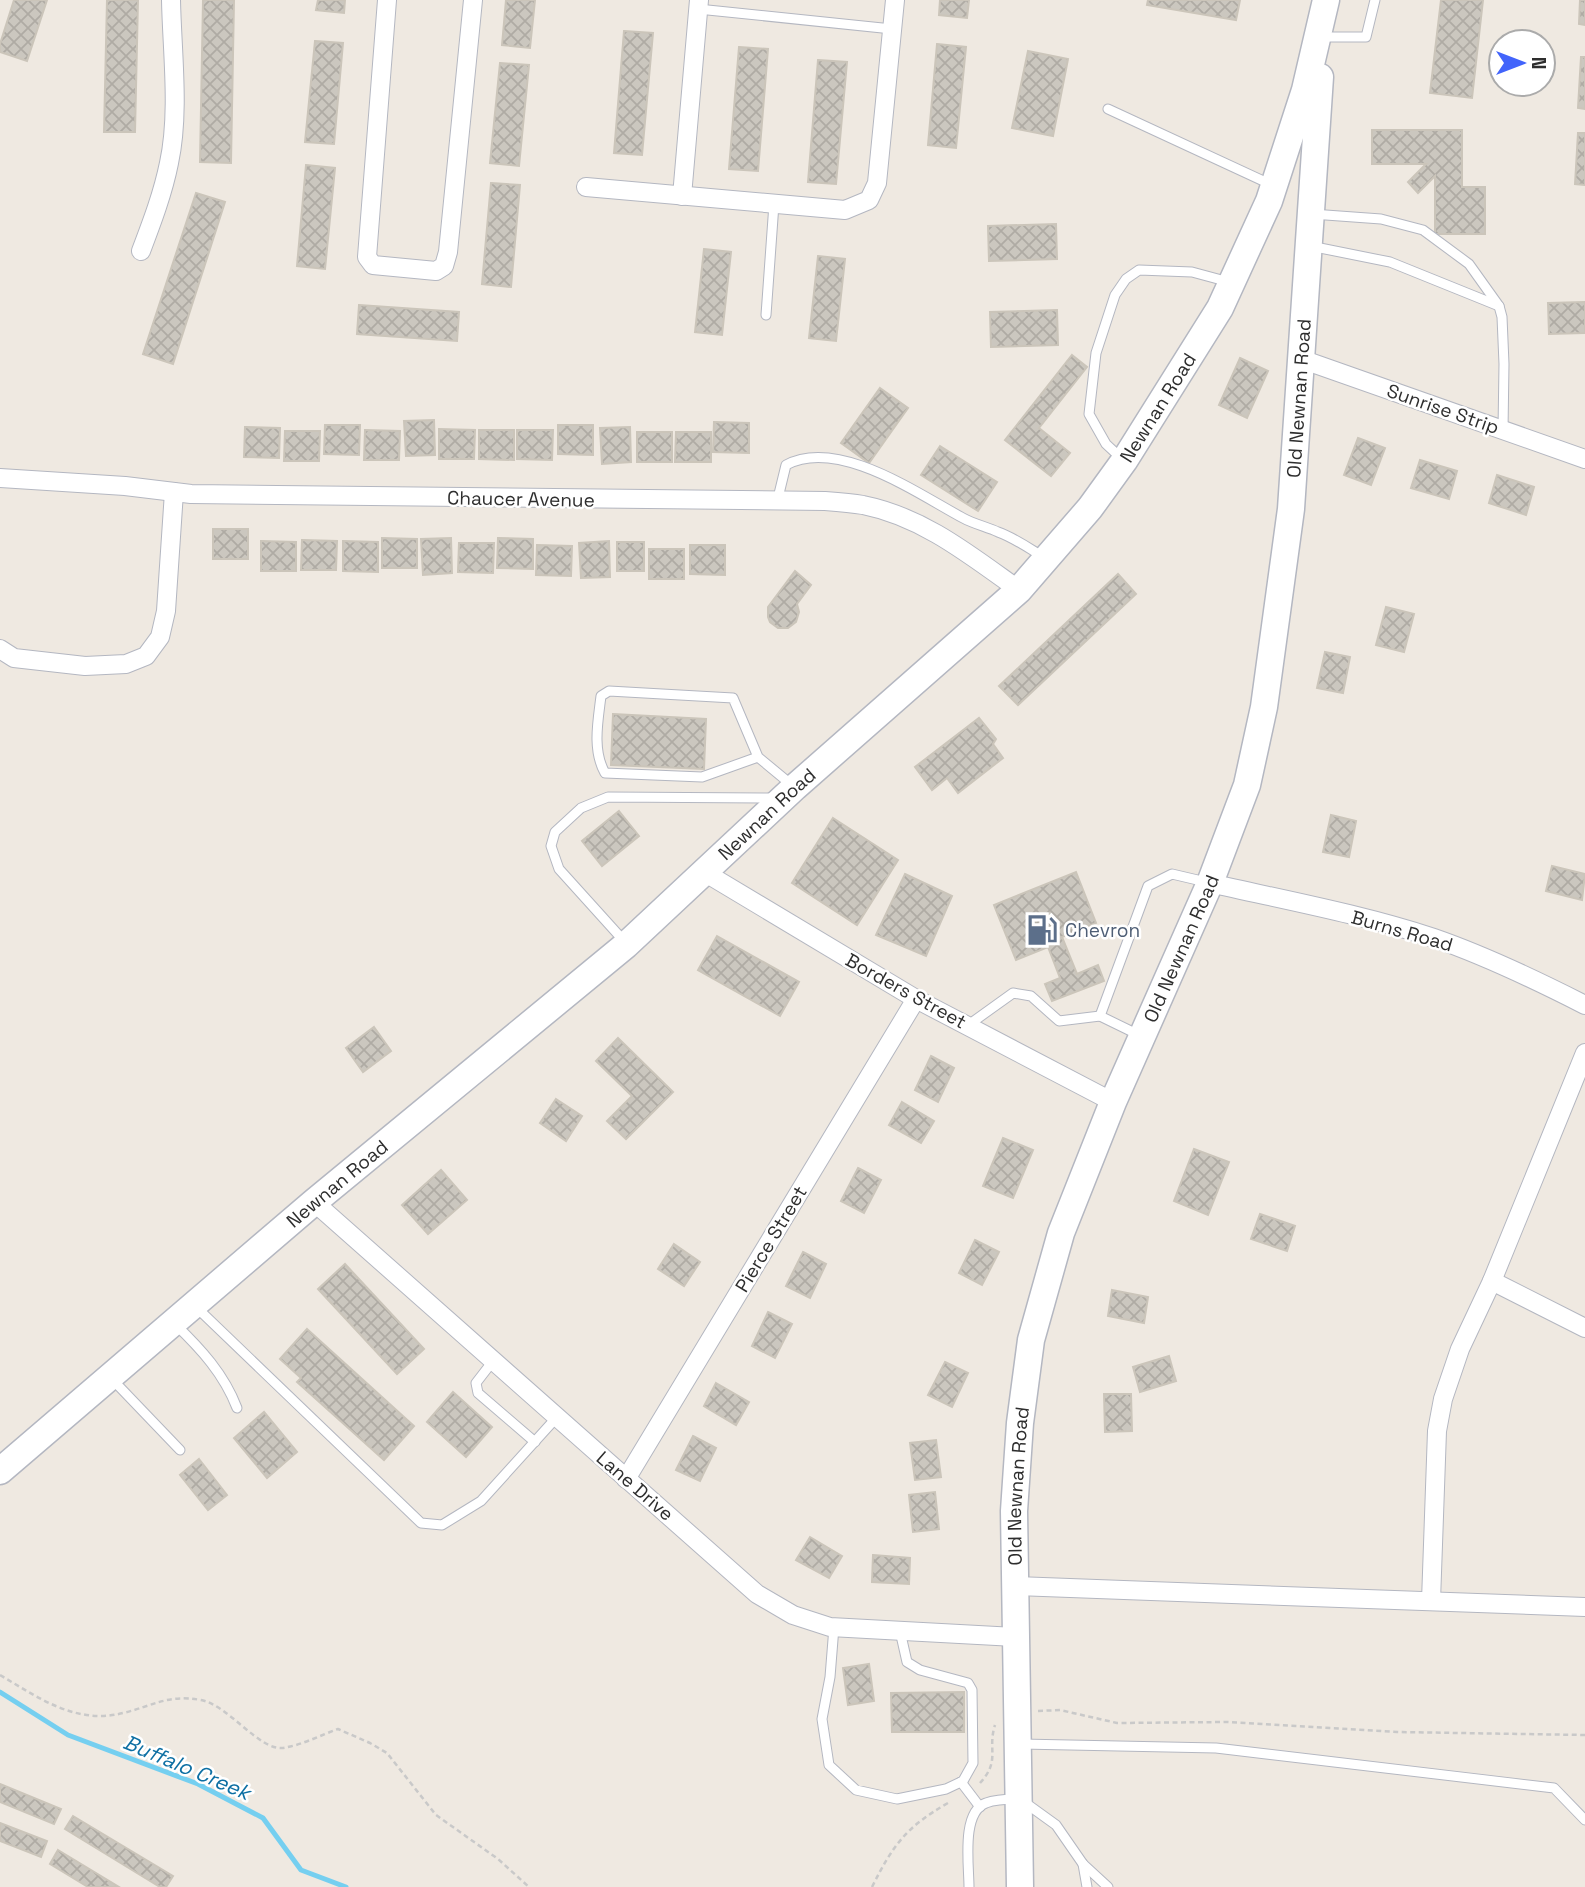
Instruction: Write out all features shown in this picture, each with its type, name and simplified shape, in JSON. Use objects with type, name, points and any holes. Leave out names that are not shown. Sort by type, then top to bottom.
[{"type":"main road","name":"Old Newnan Road","points":[[1020,1887],[1014,1511],[1020,1423],[1031,1340],[1061,1233],[1113,1102],[1210,883],[1247,785],[1277,628],[1291,509],[1320,37],[1326,0]]},
{"type":"main road","name":"Newnan Road","points":[[0,1471],[314,1202],[626,945],[789,793],[1019,590],[1090,508],[1124,461],[1213,319],[1274,186],[1320,37]]},
{"type":"street","points":[[141,251],[158,207],[170,162],[174,127],[171,0]]},
{"type":"street","points":[[387,0],[367,257],[373,265],[436,271],[444,266],[448,252],[473,0]]},
{"type":"street","points":[[586,187],[845,211],[869,200],[877,183],[895,0]]},
{"type":"street","points":[[682,196],[699,4]]},
{"type":"street","name":"Sunrise Strip","points":[[1301,359],[1585,459]]},
{"type":"street","name":"Chaucer Avenue","points":[[0,478],[125,486],[191,494],[825,501],[862,505],[893,513],[929,529],[960,547],[1019,590]]},
{"type":"street","points":[[0,649],[14,658],[85,666],[126,664],[146,656],[160,637],[166,611],[174,492]]},
{"type":"street","name":"Borders Street","points":[[704,873],[916,999],[1113,1102]]},
{"type":"street","name":"Burns Road","points":[[1210,883],[1360,917],[1433,938],[1513,968],[1585,1005]]},
{"type":"street","name":"Pierce Street","points":[[626,1479],[916,999]]},
{"type":"street","points":[[1431,1601],[1437,1432],[1443,1399],[1460,1349],[1492,1281],[1585,1053]]},
{"type":"street","name":"Lane Drive","points":[[314,1202],[757,1594],[793,1615],[834,1627],[1015,1637]]},
{"type":"street","points":[[1492,1281],[1585,1328]]},
{"type":"street","points":[[1015,1586],[1585,1607]]},
{"type":"lane","points":[[1320,37],[1366,37],[1375,0]]},
{"type":"lane","points":[[699,4],[892,29]]},
{"type":"lane","points":[[1108,109],[1274,186]]},
{"type":"lane","points":[[766,315],[774,204]]},
{"type":"lane","points":[[1311,214],[1381,219],[1423,230],[1469,264],[1499,306],[1502,317],[1503,430]]},
{"type":"lane","points":[[1308,246],[1390,262],[1499,306]]},
{"type":"lane","points":[[1124,461],[1106,444],[1089,414],[1096,353],[1115,295],[1126,279],[1139,270],[1192,272],[1231,283]]},
{"type":"lane","points":[[777,502],[786,465],[797,459],[826,457],[865,468],[915,490],[966,520],[1001,533],[1047,559]]},
{"type":"lane","points":[[758,757],[702,777],[605,773],[599,762],[597,730],[601,696],[609,691],[733,698],[758,757],[789,793]]},
{"type":"lane","points":[[626,945],[559,869],[551,846],[555,832],[580,807],[608,797],[789,793]]},
{"type":"lane","points":[[1100,1016],[1148,886],[1172,874],[1210,883]]},
{"type":"lane","points":[[967,1026],[1013,993],[1031,996],[1059,1021],[1100,1016],[1143,1037]]},
{"type":"lane","points":[[194,1305],[421,1523],[442,1525],[481,1501],[557,1417]]},
{"type":"lane","points":[[174,1322],[229,1385],[237,1408]]},
{"type":"lane","points":[[493,1361],[476,1383],[478,1393],[534,1442]]},
{"type":"lane","points":[[110,1377],[180,1450]]},
{"type":"lane","points":[[834,1627],[830,1677],[822,1719],[828,1765],[856,1790],[897,1798],[946,1789],[961,1782],[973,1763],[972,1690],[968,1683],[920,1670],[907,1662],[900,1631]]},
{"type":"lane","points":[[1019,1744],[1216,1748],[1555,1788],[1585,1820]]},
{"type":"lane","points":[[961,1782],[980,1807]]},
{"type":"lane","points":[[970,1887],[970,1825],[974,1812],[983,1803],[1020,1798],[1056,1825],[1083,1864],[1108,1887]]},
{"type":"lane","points":[[1083,1864],[1087,1887]]},
{"type":"path","points":[[0,1675],[48,1704],[83,1716],[100,1717],[124,1713],[157,1701],[179,1698],[204,1700],[226,1712],[268,1745],[281,1748],[338,1729],[370,1742],[387,1753],[436,1815],[498,1859],[529,1887]]},
{"type":"building","points":[[14,0],[47,0],[27,61],[0,52]]},
{"type":"building","points":[[107,0],[138,0],[135,132],[104,132]]},
{"type":"building","points":[[203,0],[234,0],[231,163],[200,162]]},
{"type":"building","points":[[318,0],[345,0],[344,13],[316,10]]},
{"type":"building","points":[[506,0],[535,0],[530,48],[502,45]]},
{"type":"building","points":[[940,0],[969,0],[967,18],[939,15]]},
{"type":"building","points":[[1148,0],[1240,0],[1236,20],[1147,5]]},
{"type":"building","points":[[1441,0],[1483,0],[1472,98],[1430,93]]},
{"type":"building","points":[[1580,0],[1585,0],[1585,25],[1579,24]]},
{"type":"building","points":[[624,31],[653,33],[642,155],[614,153]]},
{"type":"building","points":[[315,41],[343,43],[334,144],[305,142]]},
{"type":"building","points":[[937,44],[966,47],[956,148],[928,145]]},
{"type":"building","points":[[739,47],[768,49],[758,171],[729,169]]},
{"type":"building","points":[[1028,51],[1068,59],[1053,136],[1012,128]]},
{"type":"building","points":[[1581,57],[1585,57],[1585,109],[1578,108]]},
{"type":"building","points":[[818,60],[847,62],[836,184],[808,182]]},
{"type":"building","points":[[500,63],[529,65],[519,166],[490,163]]},
{"type":"building","points":[[1372,130],[1462,130],[1462,187],[1485,187],[1485,234],[1435,234],[1435,176],[1418,193],[1408,182],[1426,164],[1372,164]]},
{"type":"building","points":[[1578,133],[1585,133],[1585,185],[1575,184]]},
{"type":"building","points":[[306,165],[335,168],[325,269],[297,266]]},
{"type":"building","points":[[491,183],[520,185],[511,287],[482,284]]},
{"type":"building","points":[[196,193],[225,202],[173,364],[143,354]]},
{"type":"building","points":[[1056,224],[1057,259],[989,261],[988,226]]},
{"type":"building","points":[[704,249],[731,252],[722,335],[695,332]]},
{"type":"building","points":[[818,256],[845,259],[836,341],[809,338]]},
{"type":"building","points":[[1585,302],[1585,333],[1549,334],[1548,303]]},
{"type":"building","points":[[359,305],[459,312],[457,341],[357,334]]},
{"type":"building","points":[[1057,310],[1058,345],[991,347],[990,312]]},
{"type":"building","points":[[1072,355],[1087,367],[1039,428],[1070,453],[1051,476],[1005,440]]},
{"type":"building","points":[[1240,358],[1268,371],[1247,418],[1219,405]]},
{"type":"building","points":[[880,388],[908,408],[869,463],[841,443]]},
{"type":"building","points":[[434,420],[435,455],[406,456],[404,421]]},
{"type":"building","points":[[714,422],[749,423],[749,453],[713,452]]},
{"type":"building","points":[[325,425],[360,425],[359,455],[324,454]]},
{"type":"building","points":[[558,425],[593,425],[593,455],[558,454]]},
{"type":"building","points":[[245,427],[280,428],[279,458],[244,457]]},
{"type":"building","points":[[630,427],[631,462],[602,464],[600,428]]},
{"type":"building","points":[[439,429],[475,430],[474,459],[439,459]]},
{"type":"building","points":[[365,430],[400,431],[399,460],[364,460]]},
{"type":"building","points":[[479,430],[514,430],[514,460],[479,459]]},
{"type":"building","points":[[517,430],[553,430],[552,460],[517,459]]},
{"type":"building","points":[[285,431],[320,431],[319,461],[284,461]]},
{"type":"building","points":[[637,432],[672,432],[672,462],[637,462]]},
{"type":"building","points":[[676,432],[711,432],[711,462],[675,462]]},
{"type":"building","points":[[1358,438],[1385,448],[1371,485],[1344,475]]},
{"type":"building","points":[[940,446],[997,482],[978,511],[921,475]]},
{"type":"building","points":[[1420,460],[1457,471],[1449,499],[1411,488]]},
{"type":"building","points":[[1497,475],[1534,487],[1526,515],[1489,503]]},
{"type":"building","points":[[213,529],[248,529],[248,559],[213,559]]},
{"type":"building","points":[[382,538],[417,539],[417,568],[382,568]]},
{"type":"building","points":[[451,538],[452,573],[423,575],[421,539]]},
{"type":"building","points":[[498,538],[533,539],[533,569],[497,568]]},
{"type":"building","points":[[302,540],[337,541],[336,570],[301,570]]},
{"type":"building","points":[[261,541],[296,542],[296,571],[261,571]]},
{"type":"building","points":[[343,541],[378,542],[378,572],[343,571]]},
{"type":"building","points":[[609,541],[610,577],[581,578],[579,543]]},
{"type":"building","points":[[617,542],[644,542],[644,571],[617,571]]},
{"type":"building","points":[[459,543],[494,543],[493,573],[458,572]]},
{"type":"building","points":[[537,545],[572,546],[571,576],[536,575]]},
{"type":"building","points":[[690,545],[725,545],[725,575],[690,574]]},
{"type":"building","points":[[649,549],[684,549],[684,579],[649,579]]},
{"type":"building","points":[[795,571],[811,585],[797,604],[799,612],[796,622],[788,628],[778,628],[770,622],[768,607]]},
{"type":"building","points":[[1118,574],[1136,594],[1018,705],[999,686]]},
{"type":"building","points":[[1386,607],[1414,614],[1404,652],[1376,645]]},
{"type":"building","points":[[1325,652],[1350,657],[1343,693],[1317,688]]},
{"type":"building","points":[[613,714],[706,719],[704,769],[611,765]]},
{"type":"building","points":[[979,718],[996,739],[993,744],[1003,758],[958,793],[947,778],[932,790],[915,767]]},
{"type":"building","points":[[619,811],[639,836],[602,866],[582,841]]},
{"type":"building","points":[[1331,815],[1356,821],[1349,857],[1323,852]]},
{"type":"building","points":[[833,818],[898,860],[857,925],[792,883]]},
{"type":"building","points":[[1552,866],[1585,874],[1582,900],[1546,891]]},
{"type":"building","name":"Chevron","points":[[1076,872],[1096,923],[1062,937],[1077,974],[1098,965],[1104,981],[1052,1001],[1045,984],[1060,978],[1048,947],[1016,960],[994,905]]},
{"type":"building","points":[[905,874],[952,896],[926,956],[876,935]]},
{"type":"building","points":[[717,936],[799,982],[780,1016],[698,970]]},
{"type":"building","points":[[374,1027],[391,1051],[363,1072],[346,1048]]},
{"type":"building","points":[[618,1038],[673,1092],[626,1139],[607,1121],[632,1096],[596,1061]]},
{"type":"building","points":[[931,1056],[954,1068],[938,1102],[915,1090]]},
{"type":"building","points":[[556,1099],[582,1116],[566,1141],[540,1123]]},
{"type":"building","points":[[902,1102],[934,1121],[921,1143],[889,1125]]},
{"type":"building","points":[[1003,1138],[1033,1150],[1013,1198],[983,1186]]},
{"type":"building","points":[[1194,1149],[1229,1162],[1208,1215],[1174,1201]]},
{"type":"building","points":[[858,1168],[881,1180],[864,1213],[841,1201]]},
{"type":"building","points":[[441,1170],[467,1200],[428,1234],[402,1205]]},
{"type":"building","points":[[1260,1214],[1295,1226],[1287,1251],[1251,1239]]},
{"type":"building","points":[[975,1240],[999,1252],[982,1285],[959,1273]]},
{"type":"building","points":[[674,1244],[700,1262],[684,1286],[658,1269]]},
{"type":"building","points":[[803,1252],[826,1264],[810,1298],[786,1286]]},
{"type":"building","points":[[345,1264],[424,1349],[397,1374],[318,1289]]},
{"type":"building","points":[[1112,1290],[1148,1297],[1144,1323],[1108,1316]]},
{"type":"building","points":[[768,1312],[792,1324],[775,1358],[752,1346]]},
{"type":"building","points":[[307,1329],[414,1426],[384,1460],[297,1382],[301,1378],[280,1359]]},
{"type":"building","points":[[1169,1356],[1176,1381],[1140,1392],[1133,1367]]},
{"type":"building","points":[[945,1362],[968,1373],[952,1407],[928,1395]]},
{"type":"building","points":[[716,1383],[749,1402],[736,1425],[704,1406]]},
{"type":"building","points":[[453,1392],[492,1427],[466,1457],[427,1422]]},
{"type":"building","points":[[1104,1394],[1131,1394],[1132,1431],[1105,1432]]},
{"type":"building","points":[[264,1412],[297,1452],[267,1478],[234,1438]]},
{"type":"building","points":[[693,1436],[716,1448],[700,1481],[676,1470]]},
{"type":"building","points":[[936,1440],[941,1477],[915,1480],[910,1443]]},
{"type":"building","points":[[199,1459],[227,1495],[208,1510],[180,1475]]},
{"type":"building","points":[[935,1492],[939,1529],[913,1532],[909,1495]]},
{"type":"building","points":[[810,1537],[842,1556],[829,1578],[796,1560]]},
{"type":"building","points":[[873,1555],[910,1558],[909,1584],[872,1582]]},
{"type":"building","points":[[869,1664],[874,1701],[848,1705],[843,1668]]},
{"type":"building","points":[[964,1692],[964,1732],[892,1732],[891,1693]]},
{"type":"building","points":[[0,1784],[61,1809],[54,1824],[0,1802]]},
{"type":"building","points":[[73,1816],[173,1876],[166,1887],[160,1887],[65,1829]]},
{"type":"building","points":[[0,1823],[47,1841],[41,1857],[0,1841]]},
{"type":"building","points":[[58,1850],[119,1887],[88,1887],[50,1864]]},
{"type":"waterway","name":"Buffalo Creek","points":[[0,1692],[68,1735],[198,1784],[263,1818],[301,1870],[346,1887]]},
{"type":"place","name":"Chevron","points":[[1042,930]]}]
